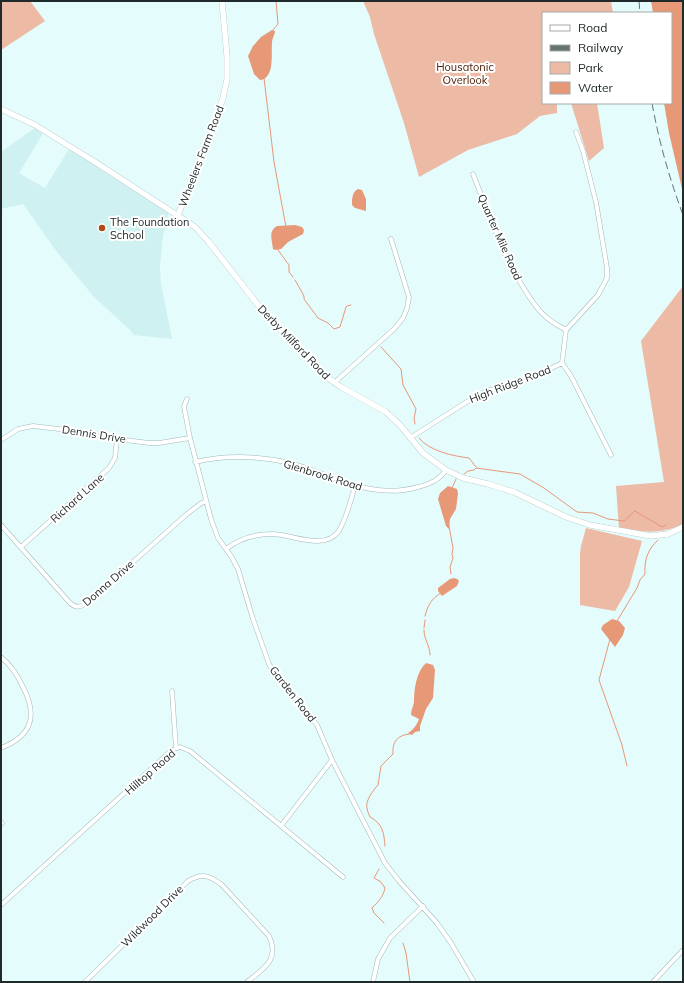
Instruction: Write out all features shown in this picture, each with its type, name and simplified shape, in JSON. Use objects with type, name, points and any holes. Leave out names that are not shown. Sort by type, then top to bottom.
[{"type":"main road","name":"Wheelers Farm Road","points":[[178,215],[224,98],[227,56],[222,1]]},
{"type":"main road","name":"Derby Milford Road","points":[[1,109],[35,125],[178,215],[195,228],[208,241],[266,315],[315,367],[334,383],[386,412],[400,425],[423,453],[446,470],[465,478],[514,492],[566,517],[590,524],[651,536],[668,534],[683,527]]},
{"type":"street","points":[[566,330],[598,295],[606,278],[607,268],[596,202],[583,151],[576,132]]},
{"type":"street","name":"Quarter Mile Road","points":[[473,174],[503,247],[520,282],[535,306],[560,327],[566,330]]},
{"type":"street","points":[[334,383],[394,329],[403,318],[407,308],[409,297],[391,239]]},
{"type":"street","name":"High Ridge Road","points":[[410,438],[476,396],[487,391],[529,379],[562,363],[566,330]]},
{"type":"street","points":[[562,363],[571,376],[611,455]]},
{"type":"street","name":"Garden Road","points":[[187,399],[184,406],[185,412],[195,462],[206,501],[215,530],[238,569],[256,631],[269,664],[277,678],[314,720],[332,760],[385,863],[399,881],[423,906],[445,934],[474,982]]},
{"type":"street","name":"Dennis Drive","points":[[1,440],[18,429],[33,426],[76,431],[117,439],[160,443],[190,438]]},
{"type":"street","name":"Richard Lane","points":[[21,547],[109,468],[115,458],[117,439]]},
{"type":"street","name":"Glenbrook Road","points":[[195,462],[237,457],[271,460],[306,468],[355,486],[380,490],[405,490],[434,482],[440,478],[446,470]]},
{"type":"street","points":[[226,548],[245,538],[261,535],[279,534],[319,541],[331,538],[336,535],[341,526],[355,486]]},
{"type":"street","name":"Donna Drive","points":[[1,525],[70,603],[76,607],[80,607],[88,602],[187,514],[206,501]]},
{"type":"street","points":[[1,657],[10,666],[20,680],[28,697],[31,708],[30,722],[24,734],[13,743],[1,748]]},
{"type":"street","points":[[172,691],[176,748]]},
{"type":"street","name":"Hilltop Road","points":[[1,905],[176,748],[185,748],[190,751],[343,877]]},
{"type":"street","points":[[281,826],[332,760]]},
{"type":"street","name":"Wildwood Drive","points":[[85,982],[188,881],[194,877],[205,875],[222,885],[269,936],[273,945],[273,954],[267,966],[247,982]]},
{"type":"street","points":[[373,982],[378,958],[390,938],[423,906]]},
{"type":"street","points":[[653,982],[683,950]]},
{"type":"shaded area","name":"The Foundation School","points":[[36,127],[44,132],[19,173],[45,188],[69,149],[169,212],[163,235],[160,267],[161,284],[172,339],[134,335],[94,297],[57,252],[23,204],[1,209],[1,152]]},
{"type":"green space","points":[[1,1],[30,1],[45,21],[1,50]]},
{"type":"green space","name":"Housatonic Overlook","points":[[363,1],[611,1],[613,12],[542,12],[542,104],[557,104],[557,113],[540,116],[517,134],[468,150],[419,177],[404,123],[374,34],[370,17]]},
{"type":"green space","points":[[571,104],[597,104],[604,148],[589,161]]},
{"type":"green space","points":[[683,286],[683,524],[667,530],[651,532],[619,528],[616,486],[664,482],[641,341]]},
{"type":"green space","points":[[586,528],[642,541],[629,587],[615,611],[580,605],[580,554]]},
{"type":"water","points":[[651,1],[683,1],[683,193],[669,133],[664,104],[672,104],[672,12],[653,12]]},
{"type":"water","points":[[272,30],[275,31],[275,34],[272,41],[272,59],[270,70],[265,78],[260,80],[254,74],[248,56],[253,46],[261,37]]},
{"type":"water","points":[[358,189],[362,190],[366,199],[366,211],[355,208],[352,205],[353,194]]},
{"type":"water","points":[[295,225],[302,227],[304,230],[303,234],[288,242],[281,249],[273,249],[271,236],[272,230],[277,226]]},
{"type":"water","points":[[448,486],[457,489],[458,493],[456,509],[450,519],[449,529],[446,526],[438,499],[440,493]]},
{"type":"water","points":[[454,578],[459,581],[457,586],[442,596],[438,591],[438,588],[450,579]]},
{"type":"water","points":[[612,619],[619,621],[625,628],[623,635],[615,647],[601,629],[603,625]]},
{"type":"water","points":[[426,663],[433,665],[435,670],[433,698],[426,709],[420,726],[420,731],[415,732],[412,735],[408,733],[415,727],[419,719],[411,715],[415,687],[420,671]]},
{"type":"waterway","points":[[273,30],[278,24],[276,1]]},
{"type":"waterway","points":[[264,78],[274,162],[286,227]]},
{"type":"waterway","points":[[279,248],[278,250],[289,265],[289,272],[293,277]]},
{"type":"waterway","points":[[295,280],[304,296],[304,299],[318,318],[328,323],[334,329],[340,327],[346,307],[351,305]]},
{"type":"waterway","points":[[381,347],[401,369],[403,385],[416,409],[414,418],[415,424]]},
{"type":"waterway","points":[[419,438],[423,443],[435,450],[469,458],[476,467]]},
{"type":"waterway","points":[[464,474],[476,468],[520,474],[544,488],[577,512],[593,513],[608,519],[624,521],[635,511],[662,527],[666,525]]},
{"type":"waterway","points":[[452,488],[456,479]]},
{"type":"waterway","points":[[449,526],[453,548],[453,558],[450,567],[451,574]]},
{"type":"waterway","points":[[617,621],[637,588],[640,580],[645,574],[647,555],[658,540]]},
{"type":"waterway","points":[[425,616],[430,603],[441,593]]},
{"type":"waterway","points":[[424,628],[425,620]]},
{"type":"waterway","points":[[424,630],[430,655]]},
{"type":"waterway","points":[[610,639],[599,680],[622,745],[627,766]]},
{"type":"waterway","points":[[385,846],[382,829],[378,823],[370,817],[367,810],[367,802],[378,785],[381,766],[393,754],[395,742],[399,737],[410,734]]},
{"type":"waterway","points":[[379,869],[374,878],[381,882],[385,888],[380,899],[372,908],[374,913],[384,923]]},
{"type":"waterway","points":[[403,943],[410,982]]},
{"type":"railway","points":[[639,1],[640,12]]},
{"type":"railway","points":[[652,104],[665,159],[683,215]]},
{"type":"place","name":"The Foundation School","points":[[102,228]]}]
